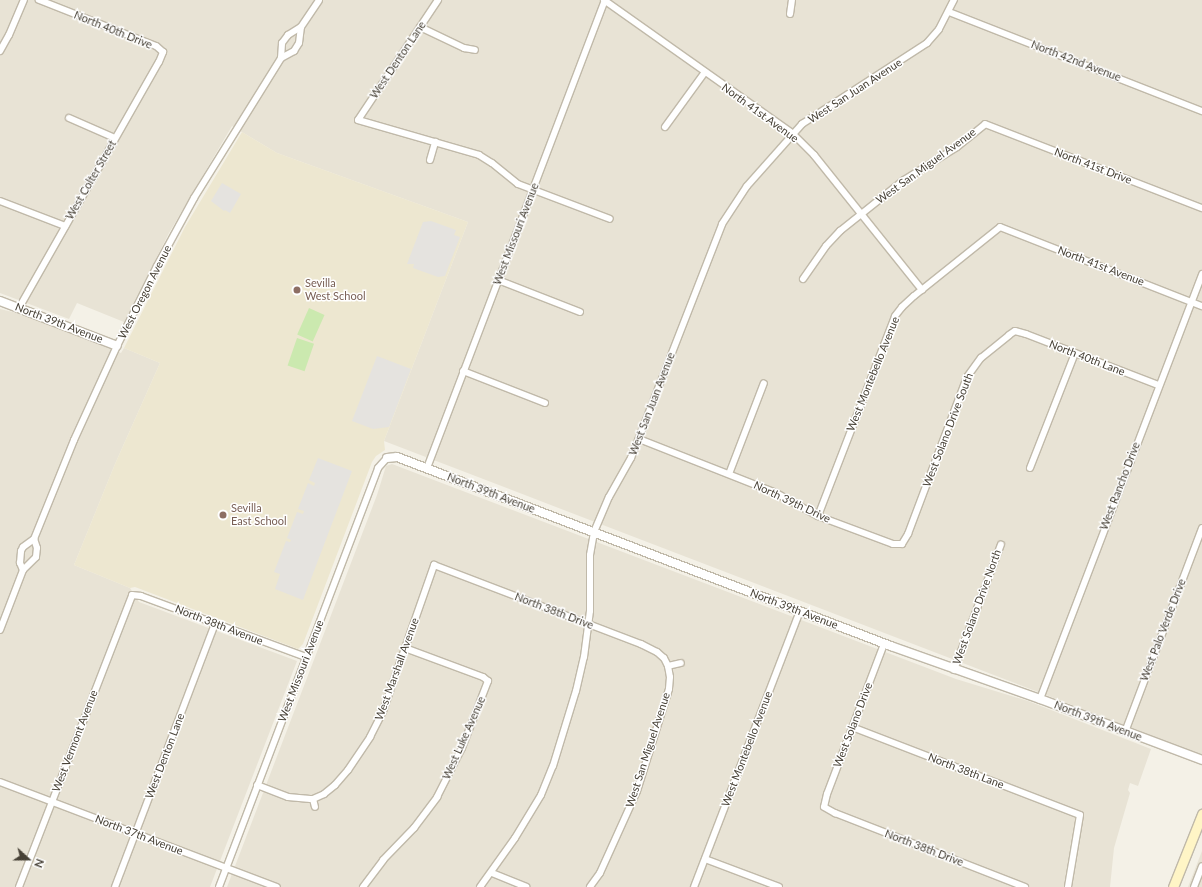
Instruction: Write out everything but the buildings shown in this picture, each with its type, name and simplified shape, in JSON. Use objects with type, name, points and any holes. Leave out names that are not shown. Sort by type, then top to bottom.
[{"type":"main road","points":[[1173,887],[1202,814]]},
{"type":"street","points":[[0,51],[9,35],[24,0]]},
{"type":"street","name":"North 40th Drive","points":[[39,0],[156,46],[163,52]]},
{"type":"street","name":"West Oregon Avenue","points":[[280,58],[294,51],[299,42],[301,27],[318,0]]},
{"type":"street","name":"West Denton Lane","points":[[435,142],[358,120],[438,0]]},
{"type":"street","name":"North 41st Avenue","points":[[605,0],[792,134],[814,155],[922,290]]},
{"type":"street","name":"West Missouri Avenue","points":[[426,468],[605,0]]},
{"type":"street","points":[[790,14],[792,0]]},
{"type":"street","name":"West San Juan Avenue","points":[[480,887],[492,873],[541,795],[553,766],[576,691],[588,624],[590,611],[590,555],[594,532],[609,497],[631,458],[639,440],[710,251],[722,224],[748,186],[802,124],[927,43],[939,29],[954,0]]},
{"type":"street","name":"North 42nd Avenue","points":[[949,12],[1202,111]]},
{"type":"street","name":"West Oregon Avenue","points":[[0,630],[23,570],[33,561],[37,553],[34,539],[74,440],[117,346],[194,198],[280,58],[282,43],[288,35],[301,27]]},
{"type":"street","points":[[420,28],[464,48],[475,50]]},
{"type":"street","name":"West Colter Street","points":[[18,308],[159,62],[163,52]]},
{"type":"street","points":[[665,127],[705,72]]},
{"type":"street","points":[[68,118],[115,138]]},
{"type":"street","name":"North 41st Drive","points":[[985,124],[1202,208]]},
{"type":"street","name":"West San Miguel Avenue","points":[[803,279],[826,246],[840,231],[904,180],[956,147],[985,124]]},
{"type":"street","points":[[430,160],[435,142],[484,157],[513,181],[610,219]]},
{"type":"street","points":[[0,201],[65,226]]},
{"type":"street","name":"North 41st Avenue","points":[[1000,227],[1202,306]]},
{"type":"street","name":"West Montebello Avenue","points":[[818,516],[890,328],[902,307],[1000,227]]},
{"type":"street","name":"West Rancho Drive","points":[[1040,699],[1158,385],[1202,274]]},
{"type":"street","points":[[498,280],[580,312]]},
{"type":"street","name":"North 39th Avenue","points":[[0,301],[117,346]]},
{"type":"street","name":"North 40th Lane","points":[[1015,331],[1158,385]]},
{"type":"street","name":"West Solano Drive South","points":[[902,544],[908,534],[967,377],[981,358],[1015,331]]},
{"type":"street","points":[[1030,468],[1076,353]]},
{"type":"street","points":[[462,371],[545,403]]},
{"type":"street","points":[[729,474],[764,383]]},
{"type":"street","name":"North 39th Drive","points":[[639,440],[776,492],[818,516],[893,544],[902,544]]},
{"type":"street","name":"North 39th Avenue","points":[[387,458],[397,457],[884,644],[954,670],[1040,699],[1202,760]]},
{"type":"street","name":"West Missouri Avenue","points":[[219,887],[378,468],[387,458]]},
{"type":"street","name":"West Palo Verde Drive","points":[[1125,732],[1202,528]]},
{"type":"street","name":"West Oregon Avenue","points":[[23,570],[20,563],[20,551],[23,546],[34,539]]},
{"type":"street","name":"West Solano Drive North","points":[[954,670],[1001,544]]},
{"type":"street","name":"North 38th Drive","points":[[434,565],[657,652],[664,658],[668,666]]},
{"type":"street","name":"West Marshall Avenue","points":[[313,798],[324,794],[335,785],[348,770],[370,737],[383,712],[434,565]]},
{"type":"street","name":"North 38th Avenue","points":[[132,595],[142,596],[306,658]]},
{"type":"street","name":"West Vermont Avenue","points":[[19,887],[132,595]]},
{"type":"street","name":"West Montebello Avenue","points":[[694,887],[800,612]]},
{"type":"street","name":"West Denton Lane","points":[[115,887],[215,624]]},
{"type":"street","name":"West Solano Drive","points":[[824,807],[827,794],[884,644]]},
{"type":"street","name":"West Luke Avenue","points":[[363,887],[383,860],[414,828],[436,797],[462,748],[488,681],[483,677],[405,648]]},
{"type":"street","points":[[668,666],[681,663]]},
{"type":"street","name":"West San Miguel Avenue","points":[[590,887],[600,873],[637,792],[668,689],[670,677],[668,666]]},
{"type":"street","name":"North 38th Lane","points":[[852,727],[1080,815],[1068,887]]},
{"type":"street","name":"North 37th Avenue","points":[[0,782],[277,887]]},
{"type":"street","points":[[257,785],[288,797],[313,798],[315,807]]},
{"type":"street","name":"North 38th Drive","points":[[824,807],[835,814],[1025,887]]},
{"type":"street","points":[[706,859],[779,887]]},
{"type":"street","points":[[1194,887],[1202,866]]},
{"type":"street","points":[[492,873],[526,887]]},
{"type":"shaded area","points":[[0,0],[1202,0],[1202,755],[384,441],[468,222],[277,153],[232,126],[169,233],[124,322],[77,303],[69,319],[0,293]]},
{"type":"shaded area","points":[[242,132],[277,153],[468,222],[384,441],[385,450],[376,456],[372,462],[303,644],[298,649],[135,587],[130,588],[74,565],[115,464],[160,363],[124,348],[185,227]]},
{"type":"shaded area","points":[[222,183],[241,194],[230,213],[225,210],[224,211],[211,201]]},
{"type":"shaded area","points":[[431,221],[456,230],[454,235],[460,237],[445,276],[438,277],[413,268],[414,264],[407,264],[423,222]]},
{"type":"shaded area","points":[[0,309],[25,315],[121,353],[124,348],[160,363],[115,464],[74,565],[130,588],[139,602],[297,661],[210,887],[0,887]]},
{"type":"shaded area","points":[[377,356],[411,369],[389,427],[373,429],[352,421]]},
{"type":"shaded area","points":[[318,458],[352,471],[303,600],[275,589],[280,574],[274,572],[286,541],[290,542],[291,540],[287,538],[297,512],[303,514],[304,511],[298,509],[308,483],[314,486],[315,483],[309,480]]},
{"type":"shaded area","points":[[392,464],[956,679],[1028,701],[1151,749],[1138,786],[1130,783],[1128,790],[1130,793],[1114,848],[1110,887],[227,887],[377,495],[386,466]]},
{"type":"shaded area","points":[[1202,851],[1202,887],[1188,887]]},
{"type":"green space","points":[[309,308],[325,315],[313,341],[297,334]]},
{"type":"green space","points":[[297,338],[314,344],[305,371],[288,365]]},
{"type":"place","name":"Sevilla West School","points":[[297,290]]},
{"type":"place","name":"Sevilla East School","points":[[223,515]]}]
